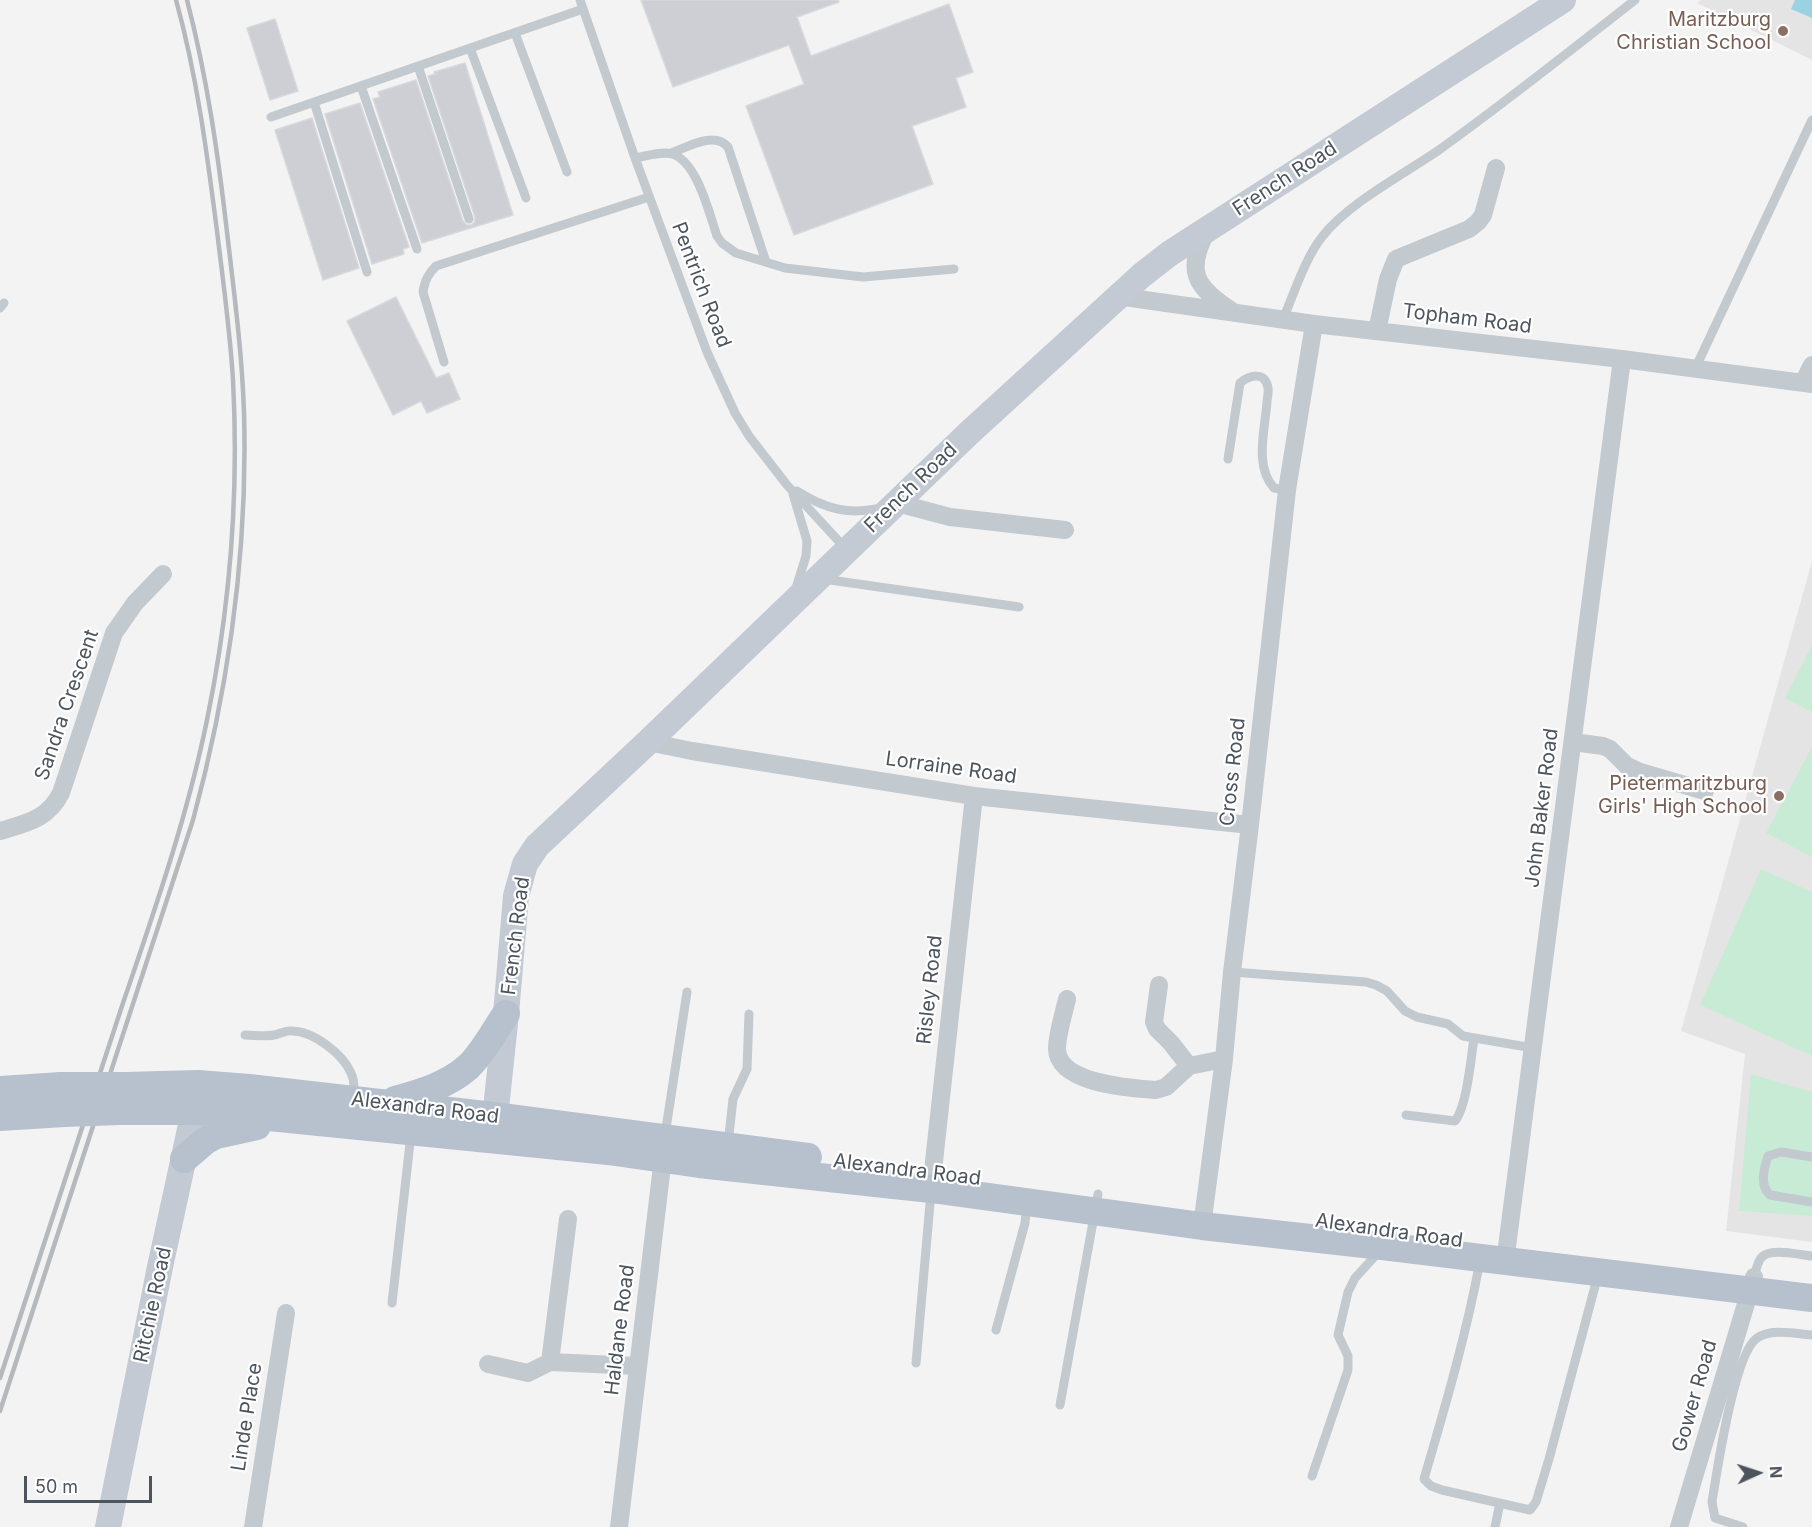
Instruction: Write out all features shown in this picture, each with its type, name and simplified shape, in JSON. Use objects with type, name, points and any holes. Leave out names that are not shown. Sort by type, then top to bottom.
[{"type":"main road","points":[[388,1103],[440,1084],[468,1067],[506,1014]]},
{"type":"main road","name":"Alexandra Road","points":[[0,1090],[62,1100],[196,1098],[249,1088],[388,1103],[494,1128],[664,1148],[728,1146],[820,1159],[1028,1203],[1097,1203]]},
{"type":"main road","name":"Alexandra Road","points":[[196,1098],[279,1118],[412,1131],[494,1128]]},
{"type":"main road","name":"Alexandra Road","points":[[0,1117],[62,1100]]},
{"type":"main road","points":[[184,1159],[216,1134],[256,1126],[279,1118]]},
{"type":"main road","name":"Alexandra Road","points":[[664,1148],[699,1164],[932,1181],[1202,1217],[1310,1220],[1387,1239],[1598,1273],[1751,1283],[1812,1284]]},
{"type":"main road","name":"Alexandra Road","points":[[1498,1256],[1751,1283],[1812,1298]]},
{"type":"street","name":"French Road","points":[[494,1128],[516,896],[525,864],[537,846],[969,433],[1117,296],[1168,255],[1563,0]]},
{"type":"street","points":[[1377,331],[1388,279],[1396,259],[1469,229],[1478,222],[1483,215],[1496,168]]},
{"type":"street","points":[[1208,229],[1196,253],[1198,278],[1210,295],[1233,312]]},
{"type":"street","name":"Topham Road","points":[[1117,296],[1314,324],[1808,383]]},
{"type":"street","name":"Cross Road","points":[[1202,1217],[1224,1059],[1287,490],[1314,324]]},
{"type":"street","name":"John Baker Road","points":[[1498,1256],[1533,1048],[1622,359]]},
{"type":"street","points":[[1808,383],[1812,365]]},
{"type":"street","points":[[897,503],[950,517],[1065,530]]},
{"type":"street","name":"Sandra Crescent","points":[[0,831],[38,819],[56,804],[114,633],[135,603],[163,574]]},
{"type":"street","name":"Lorraine Road","points":[[648,742],[974,796],[1250,825]]},
{"type":"street","points":[[1573,742],[1603,746],[1611,749],[1627,766],[1640,772],[1705,791]]},
{"type":"street","name":"Risley Road","points":[[932,1181],[974,796]]},
{"type":"street","points":[[1159,986],[1154,1022],[1156,1029],[1171,1043],[1189,1066]]},
{"type":"street","points":[[1067,999],[1057,1048],[1061,1064],[1089,1080],[1156,1090],[1166,1088],[1189,1066],[1224,1059]]},
{"type":"street","name":"Ritchie Road","points":[[108,1527],[196,1098]]},
{"type":"street","name":"Haldane Road","points":[[619,1527],[664,1148]]},
{"type":"street","points":[[550,1362],[568,1219]]},
{"type":"street","name":"Gower Road","points":[[1679,1527],[1751,1283]]},
{"type":"street","name":"Linde Place","points":[[253,1527],[286,1313]]},
{"type":"street","points":[[488,1364],[528,1373],[550,1362],[638,1366]]},
{"type":"lane","points":[[1282,319],[1312,252],[1322,236],[1336,222],[1355,206],[1439,149],[1635,0]]},
{"type":"lane","points":[[271,117],[515,33],[582,5]]},
{"type":"lane","name":"Pentrich Road","points":[[582,5],[634,159],[708,352],[735,413],[749,436],[790,488],[847,550]]},
{"type":"lane","points":[[515,33],[567,172]]},
{"type":"lane","points":[[470,48],[526,198]]},
{"type":"lane","points":[[418,66],[469,219]]},
{"type":"lane","points":[[361,86],[417,249]]},
{"type":"lane","points":[[314,102],[368,272]]},
{"type":"lane","points":[[1695,369],[1812,120]]},
{"type":"lane","points":[[634,159],[671,153],[710,140],[719,140],[728,147],[766,262]]},
{"type":"lane","points":[[671,153],[686,162],[694,175],[717,236],[722,243],[736,253],[785,268],[863,277],[954,269]]},
{"type":"lane","points":[[444,362],[423,292],[429,273],[436,266],[649,197]]},
{"type":"lane","points":[[1228,459],[1240,383],[1249,376],[1257,376],[1264,379],[1268,388],[1262,446],[1267,480],[1274,488],[1287,490]]},
{"type":"lane","points":[[790,488],[824,506],[840,510],[873,509],[897,503]]},
{"type":"lane","points":[[787,609],[802,571],[807,541],[790,488]]},
{"type":"lane","points":[[818,578],[1019,607]]},
{"type":"lane","points":[[1232,972],[1376,984],[1387,991],[1405,1011],[1417,1017],[1448,1024],[1463,1036],[1533,1048]]},
{"type":"lane","points":[[664,1148],[687,992]]},
{"type":"lane","points":[[728,1146],[733,1099],[747,1069],[749,1014]]},
{"type":"lane","points":[[245,1035],[271,1036],[290,1030],[304,1033],[324,1043],[343,1060],[351,1072],[354,1082],[354,1099]]},
{"type":"lane","points":[[1406,1115],[1455,1121],[1459,1116],[1464,1097],[1474,1038]]},
{"type":"lane","points":[[392,1303],[412,1131]]},
{"type":"lane","points":[[1812,1157],[1781,1152],[1768,1156],[1763,1184],[1770,1195],[1812,1202]]},
{"type":"lane","points":[[916,1363],[932,1181]]},
{"type":"lane","points":[[996,1330],[1025,1223],[1028,1203]]},
{"type":"lane","points":[[1060,1405],[1097,1203]]},
{"type":"lane","points":[[1312,1476],[1348,1370],[1346,1350],[1338,1335],[1348,1292],[1355,1278],[1387,1239]]},
{"type":"lane","points":[[1751,1283],[1761,1257],[1769,1253],[1812,1256]]},
{"type":"lane","points":[[1498,1256],[1474,1296],[1453,1383],[1424,1479],[1431,1486],[1442,1490],[1530,1510],[1536,1502],[1549,1460],[1598,1273]]},
{"type":"lane","points":[[1743,1527],[1715,1518],[1712,1502],[1731,1400],[1743,1360],[1756,1339],[1771,1332],[1812,1335]]},
{"type":"lane","points":[[1495,1527],[1500,1503]]},
{"type":"shaded area","name":"Maritzburg Christian School","points":[[1701,0],[1812,0],[1812,60],[1697,3]]},
{"type":"shaded area","name":"Pietermaritzburg Girls' High School","points":[[1812,561],[1812,1242],[1726,1231],[1745,1054],[1681,1031]]},
{"type":"green space","points":[[1812,645],[1812,712],[1785,698]]},
{"type":"green space","points":[[1812,747],[1812,857],[1766,833]]},
{"type":"green space","points":[[1761,869],[1812,892],[1812,1056],[1700,1005]]},
{"type":"green space","points":[[1751,1074],[1812,1092],[1812,1216],[1739,1211]]},
{"type":"water","points":[[1795,0],[1812,0],[1812,18],[1791,9]]},
{"type":"building","points":[[641,0],[838,0],[839,2],[797,17],[811,56],[949,4],[973,72],[956,78],[966,107],[912,126],[933,184],[794,235],[746,106],[804,84],[789,45],[673,87]]},
{"type":"building","points":[[275,19],[298,91],[270,100],[247,28]]},
{"type":"building","points":[[465,63],[513,215],[422,243],[373,99],[380,97],[378,92],[416,80],[463,221],[467,225],[472,225],[475,217],[428,76]]},
{"type":"building","points":[[360,103],[409,247],[403,249],[404,254],[372,264],[325,114]]},
{"type":"building","points":[[312,118],[359,268],[323,280],[275,130]]},
{"type":"building","points":[[396,297],[436,378],[449,373],[460,399],[427,413],[421,401],[393,415],[347,321]]},
{"type":"railway","points":[[0,1378],[180,829],[199,757],[222,636],[231,550],[235,465],[232,361],[205,144],[196,86],[176,0]]},
{"type":"railway","points":[[0,1411],[193,820],[217,720],[234,618],[243,516],[244,412],[241,367],[216,145],[187,0]]},
{"type":"place","name":"Maritzburg Christian School","points":[[1783,31]]},
{"type":"place","name":"Pietermaritzburg Girls' High School","points":[[1779,796]]}]
